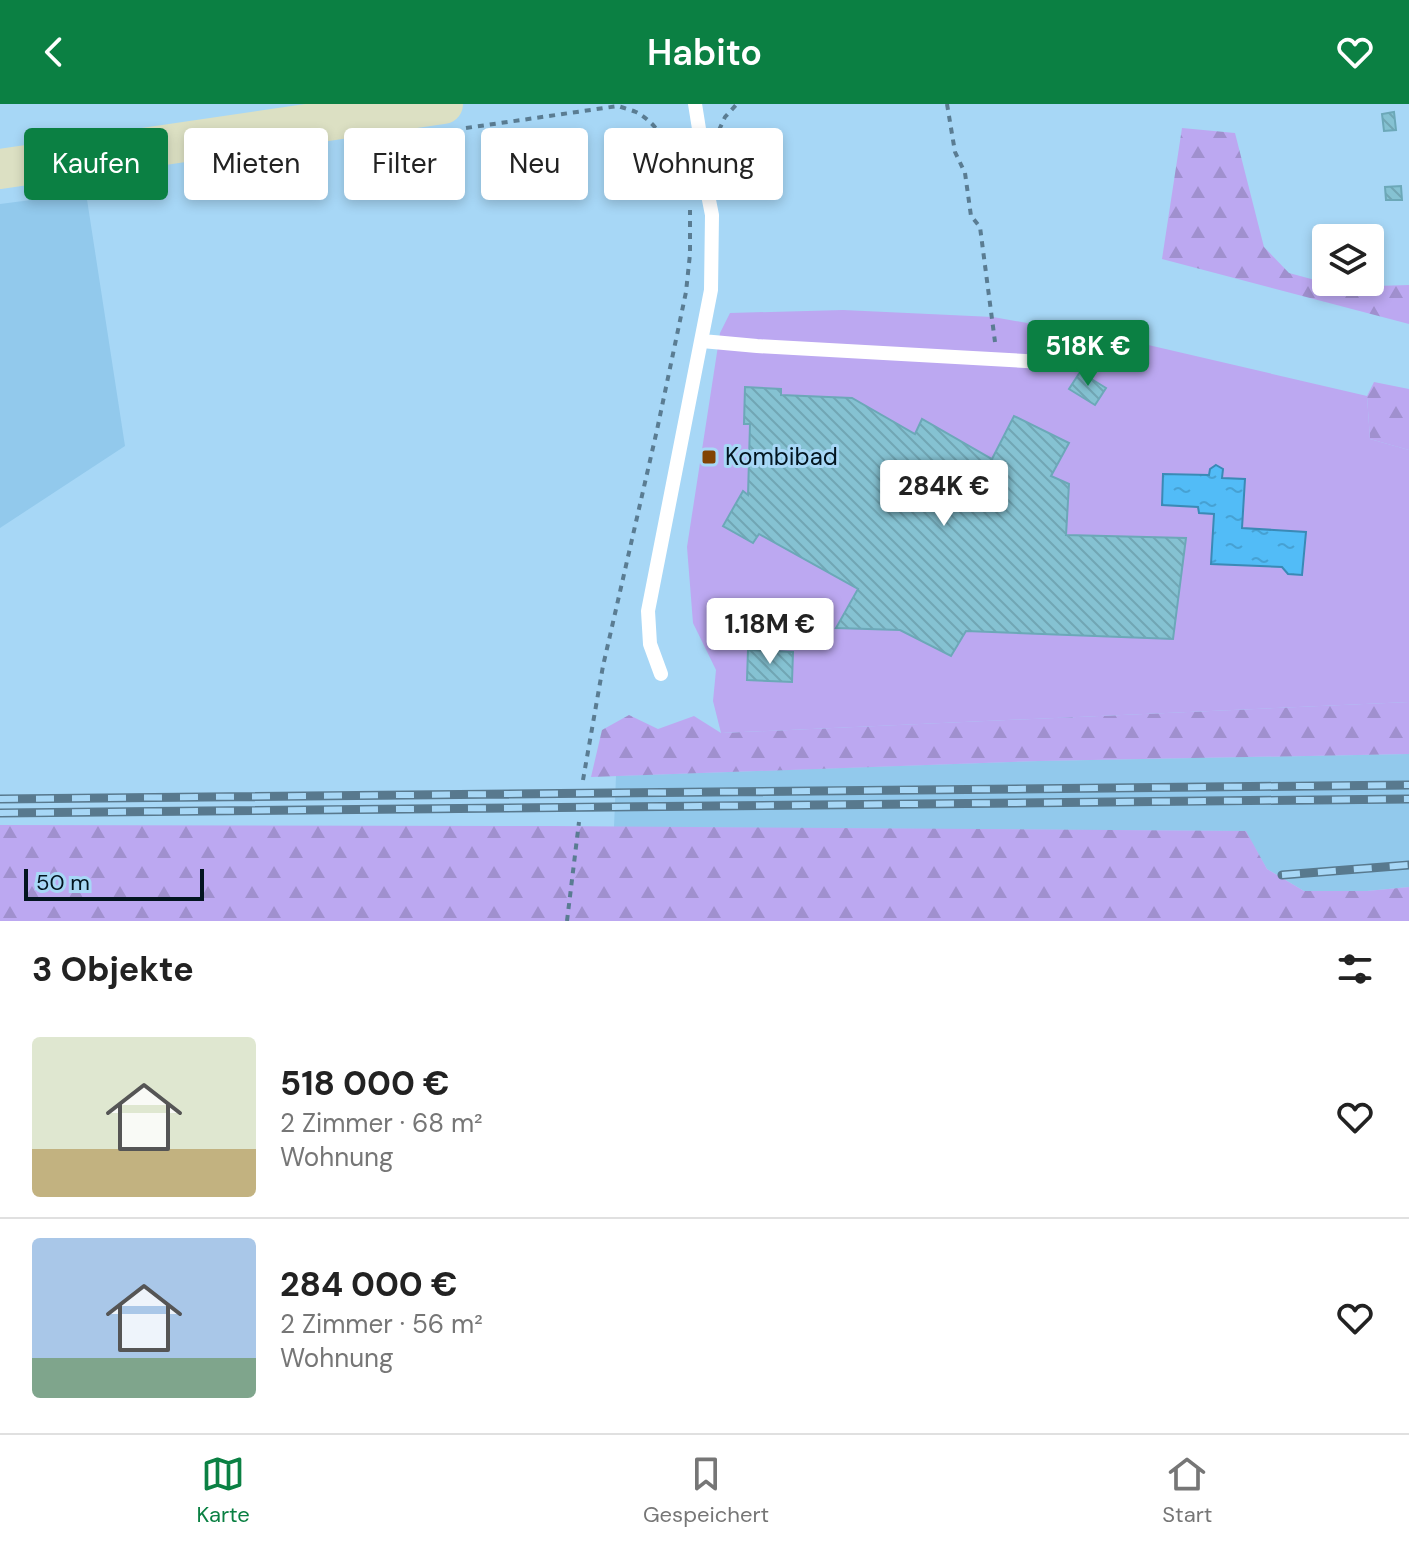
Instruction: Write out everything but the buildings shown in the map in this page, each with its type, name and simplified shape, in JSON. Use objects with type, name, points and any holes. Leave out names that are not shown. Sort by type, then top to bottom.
[{"type":"main road","points":[[0,169],[443,104]]},
{"type":"lane","points":[[661,674],[650,644],[648,611],[711,290],[712,215],[700,155],[695,104]]},
{"type":"lane","points":[[702,341],[1044,362]]},
{"type":"path","points":[[947,104],[955,152],[965,173],[971,216],[980,227],[998,360]]},
{"type":"path","points":[[583,780],[603,666],[686,292],[690,254],[688,201]]},
{"type":"path","points":[[567,921],[579,822]]},
{"type":"shaded area","points":[[31,200],[87,200],[125,446],[0,528],[0,204]]},
{"type":"shaded area","points":[[1409,754],[1409,887],[1367,891],[1304,891],[1267,869],[1245,831],[614,827],[616,776],[1039,761]]},
{"type":"green space","points":[[1182,128],[1235,133],[1264,247],[1289,273],[1312,279],[1312,296],[1384,296],[1384,286],[1409,285],[1409,324],[1162,259]]},
{"type":"green space","points":[[843,310],[993,317],[1144,344],[1367,396],[1370,439],[1409,450],[1409,702],[721,733],[713,701],[716,670],[693,623],[687,547],[720,333],[730,313]]},
{"type":"green space","points":[[1374,382],[1409,389],[1409,450],[1370,439],[1367,396]]},
{"type":"green space","points":[[1409,702],[1409,754],[1039,761],[591,777],[602,730],[629,715],[658,729],[694,716],[721,733]]},
{"type":"green space","points":[[0,825],[1246,831],[1267,869],[1304,891],[1409,887],[1409,921],[0,921]]},
{"type":"water","points":[[1216,465],[1223,469],[1222,478],[1245,479],[1242,528],[1306,532],[1302,575],[1288,574],[1282,567],[1211,564],[1214,514],[1199,513],[1198,507],[1162,505],[1163,474],[1209,475],[1210,469]]},
{"type":"railway","points":[[0,799],[1409,785]]},
{"type":"railway","points":[[0,813],[1409,799]]},
{"type":"railway","points":[[1282,875],[1409,865]]},
{"type":"place","name":"Kombibad","points":[[709,457]]}]
